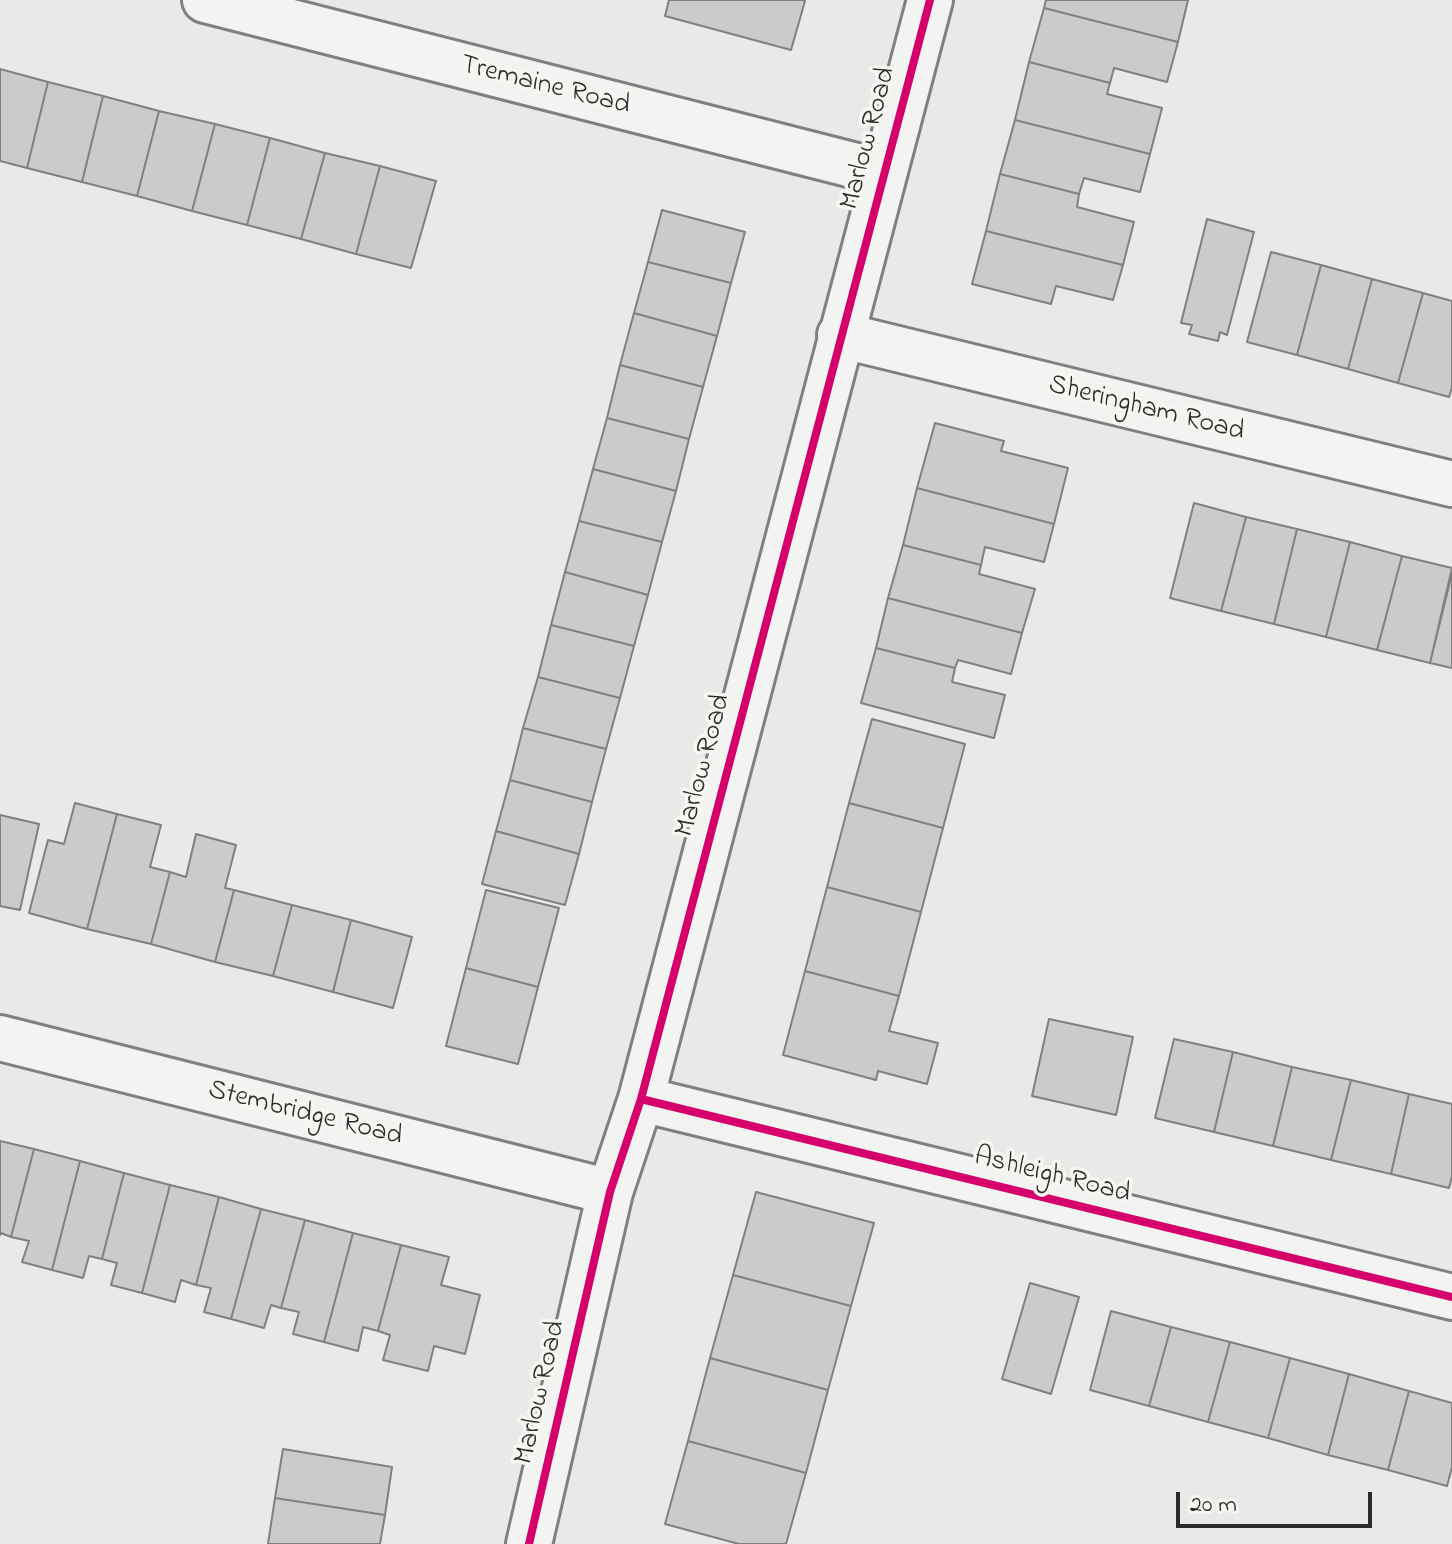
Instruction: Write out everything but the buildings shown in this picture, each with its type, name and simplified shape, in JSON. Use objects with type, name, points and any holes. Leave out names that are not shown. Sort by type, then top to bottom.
[{"type":"street","name":"Tremaine Road","points":[[205,0],[884,173]]},
{"type":"street","name":"Marlow Road","points":[[529,1544],[610,1192],[641,1099],[930,0]]},
{"type":"street","name":"Sheringham Road","points":[[840,335],[1452,484]]},
{"type":"street","name":"Stembridge Road","points":[[0,1038],[610,1192]]},
{"type":"street","name":"Ashleigh Road","points":[[641,1099],[1452,1297]]},
{"type":"cycle path","points":[[529,1544],[610,1192],[641,1099],[930,0]]},
{"type":"cycle path","points":[[641,1099],[1452,1297]]}]
